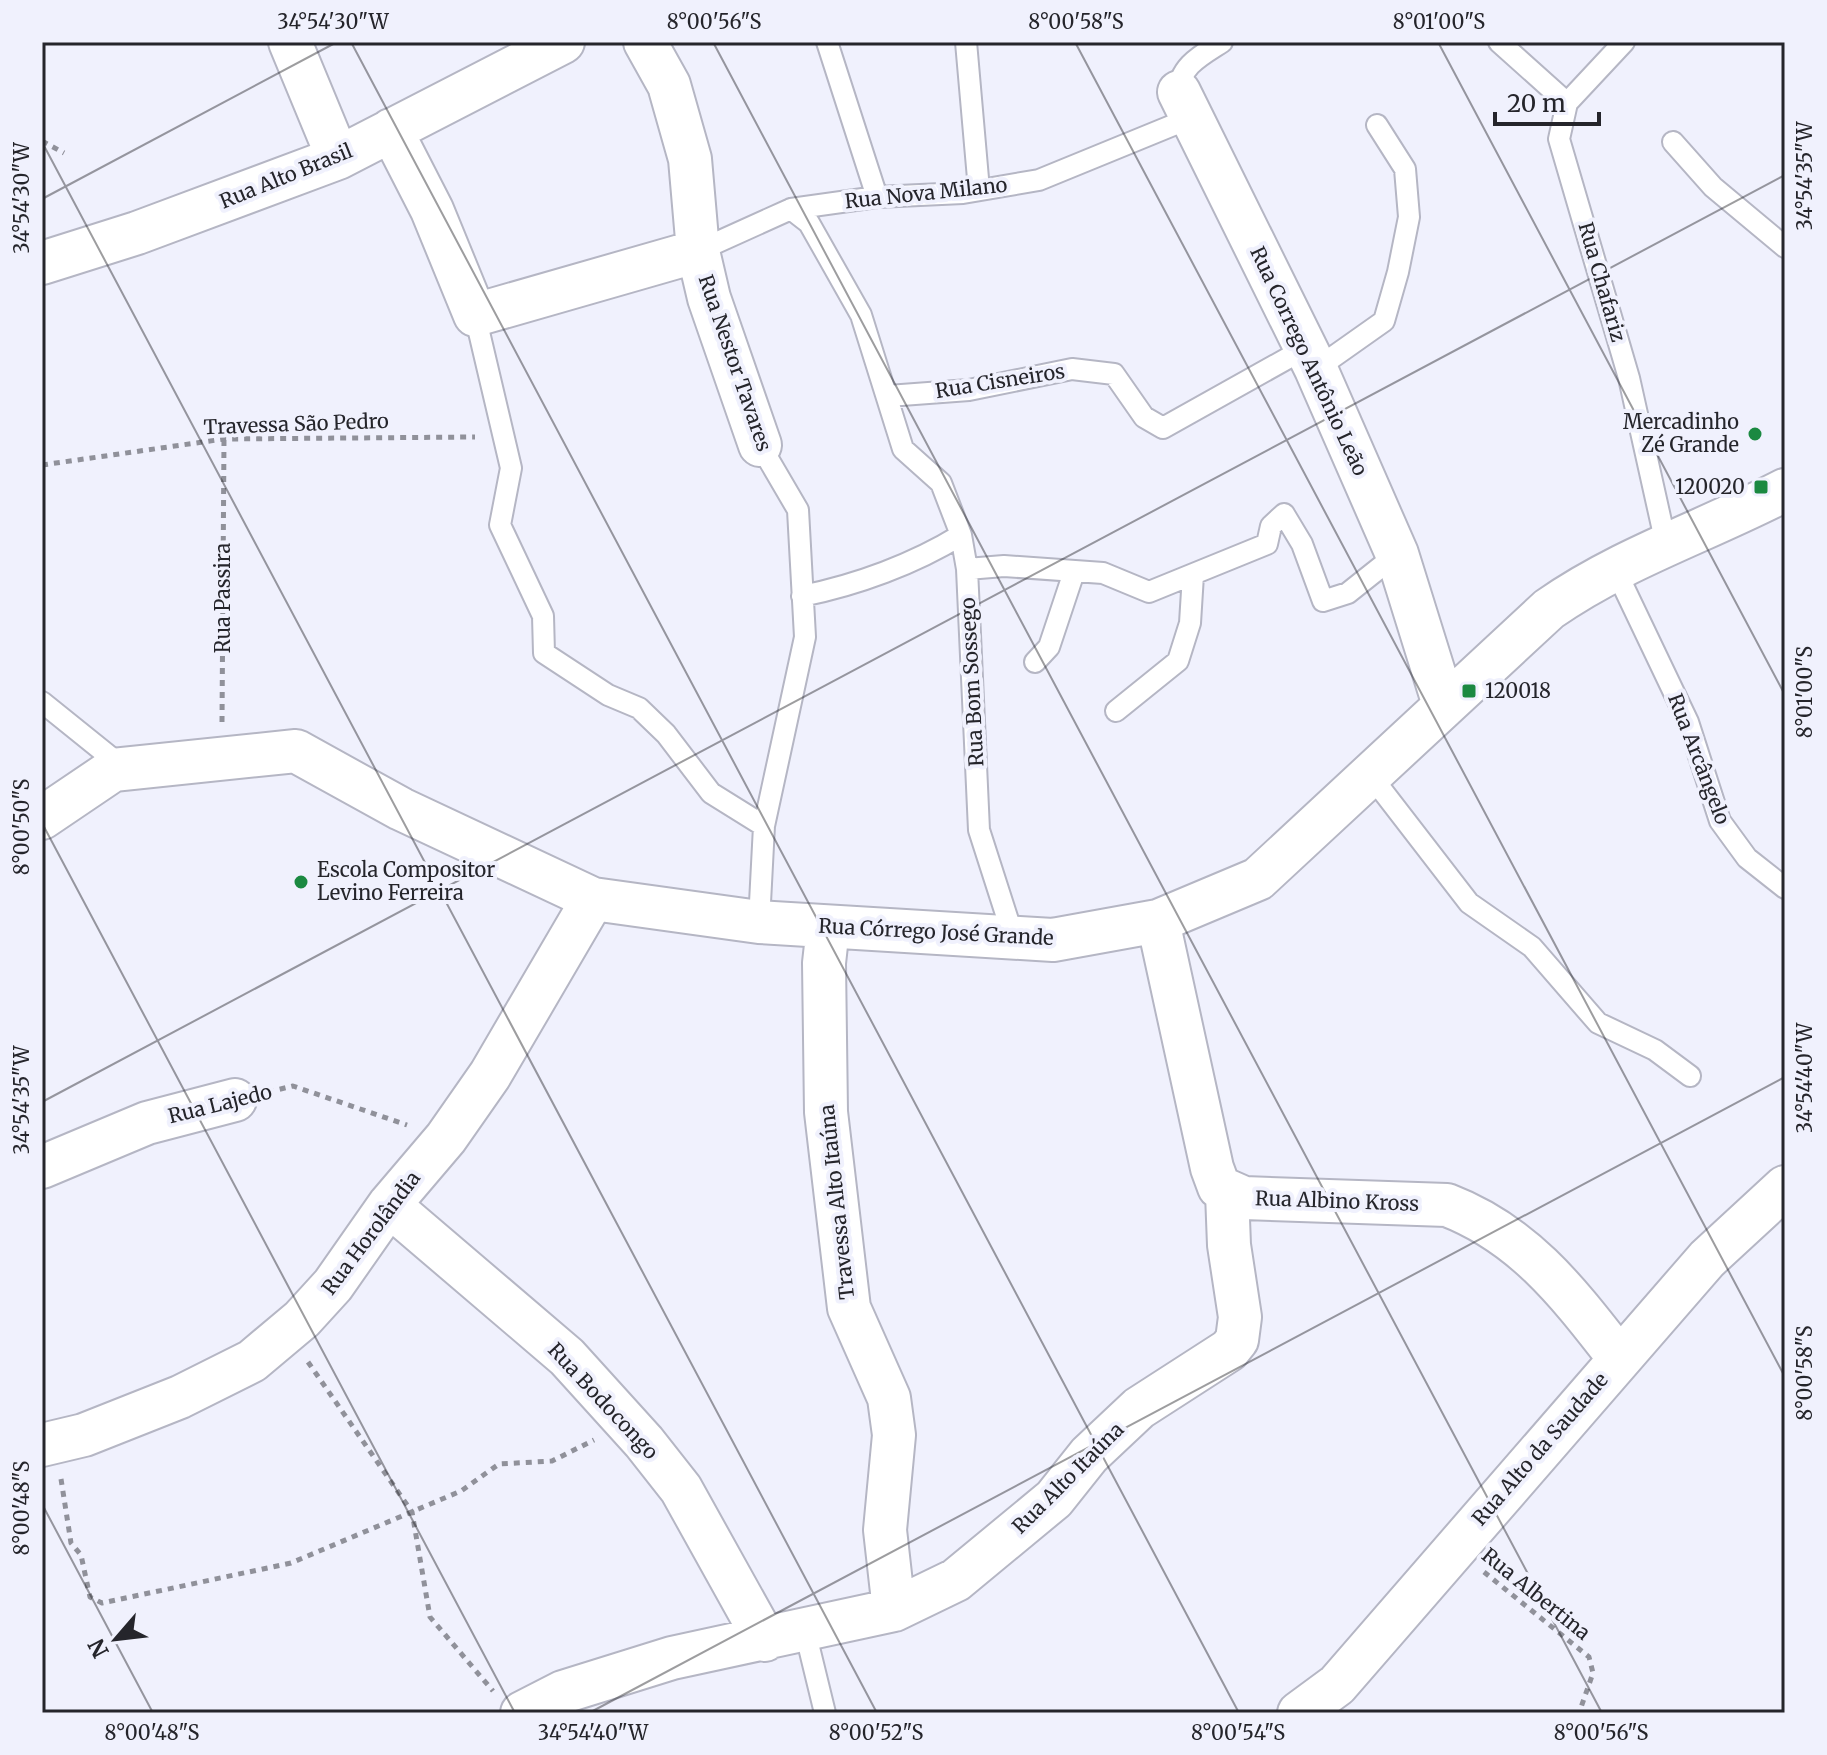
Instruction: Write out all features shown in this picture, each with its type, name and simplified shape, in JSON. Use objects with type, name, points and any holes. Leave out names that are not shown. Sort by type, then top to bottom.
[{"type":"street","points":[[290,42],[338,158]]},
{"type":"street","name":"Rua Alto Brasil","points":[[42,263],[137,233],[338,158],[563,42]]},
{"type":"street","name":"Rua Nestor Tavares","points":[[645,42],[669,85],[690,159],[698,251],[709,298],[760,445]]},
{"type":"street","name":"Rua Corrego Antônio Leão","points":[[1186,104],[1311,359],[1397,554],[1444,705]]},
{"type":"street","points":[[391,130],[432,210],[475,315],[698,251]]},
{"type":"street","name":"Rua Córrego José Grande","points":[[42,818],[113,770],[296,751],[388,802],[593,899],[759,922],[1014,939],[1053,940],[1158,921],[1258,879],[1549,609],[1615,569],[1785,490]]},
{"type":"street","name":"Rua Horolândia","points":[[48,1443],[84,1435],[180,1397],[252,1361],[287,1332],[333,1285],[389,1205],[446,1138],[490,1075],[593,899]]},
{"type":"street","name":"Rua Albino Kross","points":[[1158,921],[1212,1168],[1219,1187],[1244,1198],[1447,1205],[1470,1214],[1521,1245],[1552,1273],[1619,1358]]},
{"type":"street","name":"Travessa Alto Itaúna","points":[[828,927],[824,963],[826,1112],[849,1308],[889,1398],[892,1423],[885,1530],[894,1610]]},
{"type":"street","name":"Rua Lajedo","points":[[42,1167],[147,1123],[235,1100]]},
{"type":"street","name":"Rua Alto da Saudade","points":[[1299,1713],[1337,1685],[1707,1259],[1785,1187]]},
{"type":"street","name":"Rua Alto Itaúna","points":[[512,1707],[672,1658],[894,1610],[956,1580],[1054,1499],[1089,1455],[1139,1408],[1229,1350],[1237,1340],[1240,1317],[1229,1245],[1227,1193]]},
{"type":"street","name":"Rua Bodocongo","points":[[389,1205],[567,1357],[627,1423],[681,1489],[765,1640]]},
{"type":"lane","points":[[827,42],[877,197]]},
{"type":"lane","points":[[966,42],[979,190]]},
{"type":"lane","points":[[1186,104],[1179,78],[1184,70],[1222,42]]},
{"type":"lane","points":[[1499,42],[1567,103],[1624,42]]},
{"type":"lane","name":"Rua Chafariz","points":[[1567,103],[1559,139],[1629,378],[1666,544]]},
{"type":"lane","name":"Rua Nova Milano","points":[[698,251],[791,209],[877,197],[979,190],[1039,180],[1186,104]]},
{"type":"lane","points":[[1311,359],[1384,321],[1398,272],[1409,217],[1405,169],[1377,125]]},
{"type":"lane","points":[[1673,142],[1713,187],[1785,247]]},
{"type":"lane","points":[[791,209],[809,223],[861,315],[903,449],[941,483],[961,535],[967,569]]},
{"type":"lane","points":[[475,315],[511,468],[500,525],[543,616],[544,653],[608,695],[639,708],[666,734],[711,793],[764,826]]},
{"type":"lane","name":"Rua Cisneiros","points":[[888,396],[969,390],[1072,369],[1114,374],[1144,417],[1163,428],[1311,359]]},
{"type":"lane","name":"Rua Nestor Tavares","points":[[759,922],[764,826],[805,637],[798,510],[760,445]]},
{"type":"lane","name":"Rua Bom Sossego","points":[[1014,939],[979,830],[967,569],[1004,566],[1103,573],[1149,592],[1267,544],[1271,526],[1284,514],[1302,544],[1323,601],[1348,593],[1397,554]]},
{"type":"lane","points":[[802,596],[837,589],[935,551],[961,535]]},
{"type":"lane","name":"Rua Arcângelo","points":[[1615,569],[1688,722],[1720,821],[1747,858],[1785,888]]},
{"type":"lane","points":[[1035,662],[1049,647],[1074,572]]},
{"type":"lane","points":[[1116,711],[1178,661],[1190,623],[1193,575]]},
{"type":"lane","points":[[42,702],[124,768]]},
{"type":"lane","points":[[1371,776],[1469,903],[1532,947],[1598,1023],[1655,1050],[1690,1076]]},
{"type":"lane","points":[[805,1631],[825,1713]]},
{"type":"path","points":[[42,141],[64,153]]},
{"type":"path","name":"Travessa São Pedro","points":[[42,465],[224,439],[505,436]]},
{"type":"path","name":"Rua Passira","points":[[221,757],[224,439]]},
{"type":"path","name":"Rua Lajedo","points":[[235,1100],[293,1086],[446,1138]]},
{"type":"path","points":[[287,1332],[412,1512],[430,1617],[512,1707]]},
{"type":"path","points":[[48,1443],[71,1543],[81,1555],[90,1597],[102,1603],[291,1563],[461,1491],[499,1464],[552,1461],[627,1423]]},
{"type":"path","name":"Rua Albertina","points":[[1454,1549],[1589,1657],[1593,1673],[1579,1713]]},
{"type":"place","name":"Mercadinho Zé Grande","points":[[1755,434]]},
{"type":"place","name":"120020","points":[[1761,487]]},
{"type":"place","name":"120018","points":[[1469,691]]},
{"type":"place","name":"Escola Compositor Levino Ferreira","points":[[301,882]]}]
